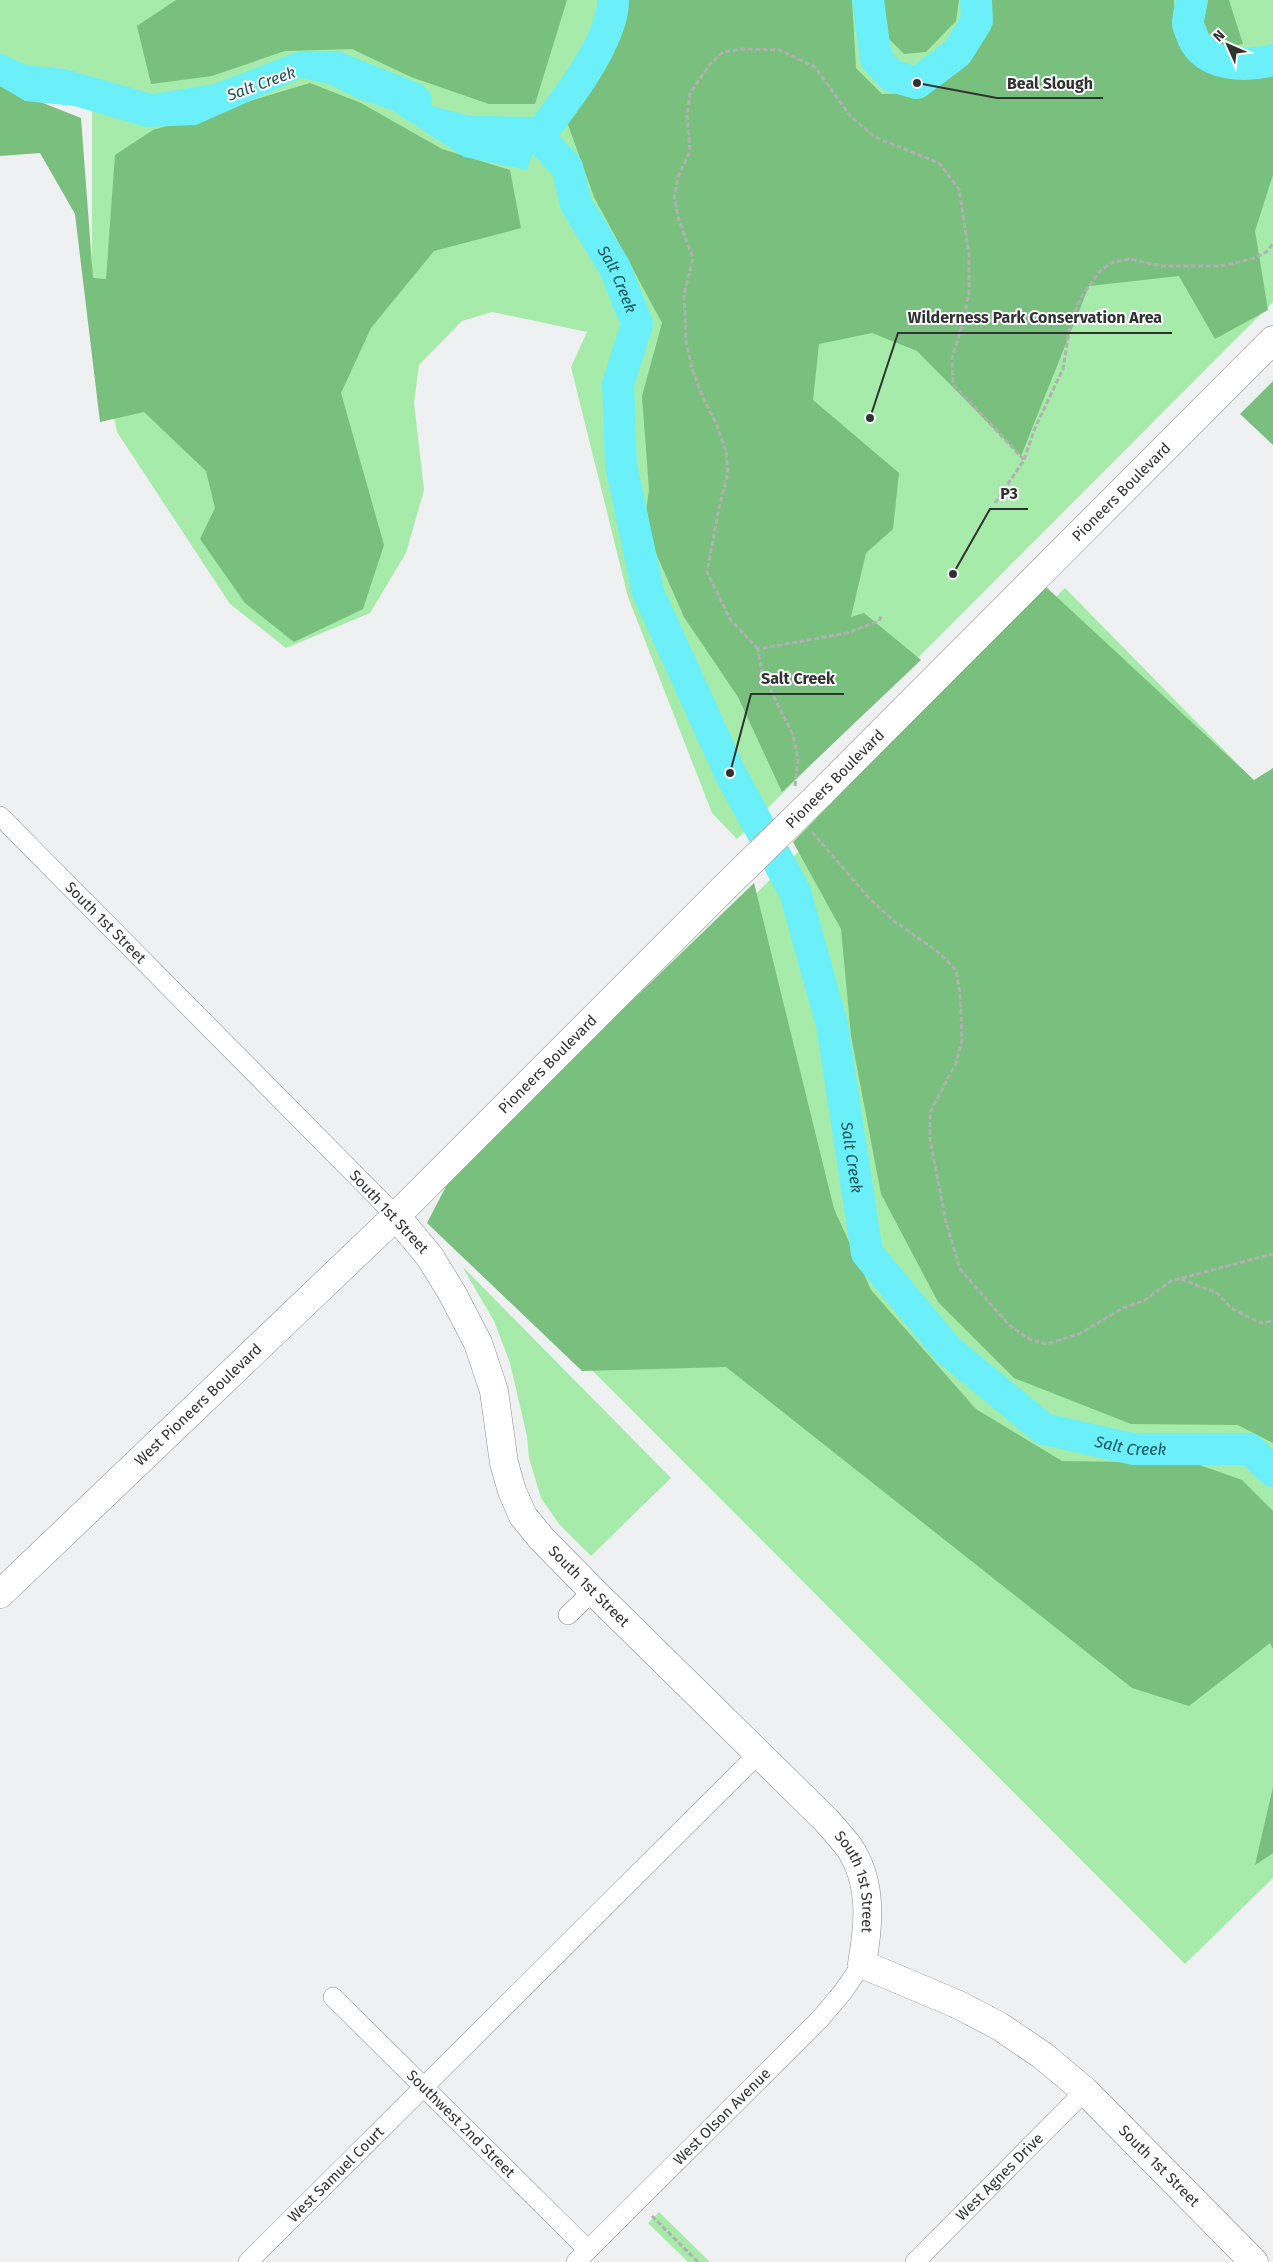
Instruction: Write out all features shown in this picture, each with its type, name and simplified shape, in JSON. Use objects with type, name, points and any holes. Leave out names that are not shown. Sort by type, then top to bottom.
[{"type":"main road","name":"Pioneers Boulevard","points":[[396,1216],[724,888],[807,792],[1273,340]]},
{"type":"main road","name":"South 1st Street","points":[[396,1216],[430,1257],[452,1292],[478,1343],[494,1391],[504,1463],[512,1491],[523,1516],[541,1538],[593,1591],[826,1820],[849,1848],[863,1876],[869,1908],[862,1964],[958,2005],[999,2026],[1042,2055],[1085,2091],[1254,2262]]},
{"type":"main road","name":"West Pioneers Boulevard","points":[[0,1594],[396,1216]]},
{"type":"street","name":"South 1st Street","points":[[0,816],[396,1216]]},
{"type":"street","points":[[568,1615],[593,1591]]},
{"type":"street","name":"West Samuel Court","points":[[248,2262],[758,1754]]},
{"type":"street","name":"West Olson Avenue","points":[[582,2256],[820,2018],[842,1994],[862,1964]]},
{"type":"street","name":"Southwest 2nd Street","points":[[333,1997],[424,2087],[582,2256]]},
{"type":"street","name":"West Agnes Drive","points":[[915,2262],[1085,2091]]},
{"type":"path","points":[[807,792],[793,735],[762,673],[758,649],[730,619],[707,572],[719,508],[728,473],[726,452],[716,423],[704,400],[692,369],[686,341],[684,295],[693,258],[679,220],[674,197],[678,177],[690,151],[687,116],[690,93],[710,64],[723,52],[780,50],[816,67],[832,93],[851,117],[875,137],[940,164],[959,189],[969,255],[969,292],[963,323],[952,358],[953,384],[1024,460]]},
{"type":"path","points":[[995,503],[1024,460],[1036,428],[1063,369],[1071,320],[1082,296],[1100,271],[1111,263],[1129,258],[1162,266],[1221,266],[1255,258],[1266,252],[1273,244]]},
{"type":"path","points":[[758,649],[847,633],[880,620],[882,614]]},
{"type":"path","points":[[812,833],[869,898],[894,921],[938,952],[956,970],[960,994],[962,1040],[956,1063],[930,1112],[930,1130],[946,1222],[960,1269],[1008,1324],[1029,1339],[1047,1344],[1079,1334],[1123,1308],[1144,1301],[1171,1281],[1273,1254]]},
{"type":"path","points":[[1181,1279],[1217,1293],[1231,1308],[1260,1323],[1273,1321]]},
{"type":"path","points":[[652,2216],[698,2262]]},
{"type":"green space","points":[[0,0],[1273,0],[1273,302],[737,839],[712,813],[628,597],[571,367],[587,332],[492,312],[462,321],[419,365],[414,403],[424,490],[406,553],[370,613],[286,648],[230,604],[117,432],[92,304],[92,105],[0,88]]},
{"type":"green space","points":[[176,0],[567,0],[535,104],[489,104],[411,77],[352,49],[285,51],[212,76],[151,84],[137,26]]},
{"type":"green space","points":[[629,0],[852,0],[856,68],[882,94],[915,93],[970,56],[991,0],[1174,0],[1175,36],[1213,74],[1273,71],[1273,175],[1255,231],[1268,310],[1215,339],[1179,276],[1089,286],[1021,456],[917,351],[872,333],[819,344],[813,400],[899,473],[893,529],[866,553],[851,617],[864,613],[921,660],[782,792],[738,697],[684,617],[644,526],[649,490],[642,396],[662,323],[594,197],[566,119],[619,38]]},
{"type":"green space","points":[[880,0],[959,0],[956,21],[926,52],[904,54],[882,32]]},
{"type":"green space","points":[[1195,0],[1229,0],[1243,44],[1216,49],[1201,25]]},
{"type":"green space","points":[[310,83],[361,103],[442,149],[510,170],[521,228],[434,251],[371,328],[341,393],[384,545],[363,609],[294,642],[245,603],[200,539],[215,508],[206,471],[144,412],[100,422],[75,214],[40,153],[0,156],[0,86],[81,118],[93,278],[106,279],[115,155],[153,130]]},
{"type":"green space","points":[[1273,381],[1273,445],[1240,414]]},
{"type":"green space","points":[[1045,586],[1254,780],[1273,768],[1273,1443],[1238,1425],[1131,1424],[1014,1378],[938,1302],[881,1194],[851,1036],[841,929],[793,842]]},
{"type":"green space","points":[[1065,588],[1273,800],[1273,1878],[1185,1964],[434,1212]]},
{"type":"green space","points":[[754,883],[834,1209],[871,1290],[976,1409],[1062,1461],[1194,1463],[1242,1480],[1273,1511],[1273,1649],[1270,1643],[1189,1706],[1132,1688],[726,1367],[582,1371],[427,1223],[453,1173]]},
{"type":"green space","points":[[462,1266],[671,1478],[591,1556],[559,1524],[541,1498],[529,1458],[527,1436],[510,1363],[494,1321]]},
{"type":"green space","points":[[1273,1787],[1273,1853],[1255,1865]]},
{"type":"green space","points":[[659,2212],[710,2262],[688,2262],[648,2223]]},
{"type":"water","points":[[300,51],[338,51],[423,85],[431,94],[432,106],[471,116],[537,117],[538,137],[527,170],[464,157],[392,110],[357,98],[329,84],[302,78],[196,125],[146,127],[74,106],[25,101],[0,86],[0,53],[26,65],[65,69],[153,94],[214,84]]},
{"type":"waterway","points":[[538,137],[573,90],[596,52],[611,16],[613,0]]},
{"type":"waterway","points":[[868,0],[876,59],[892,76],[917,83],[957,53],[977,21],[976,0]]},
{"type":"waterway","points":[[1192,0],[1188,17],[1189,27],[1199,48],[1207,55],[1217,60],[1240,64],[1273,60]]},
{"type":"waterway","name":"Salt Creek","points":[[495,137],[538,137],[567,167],[576,204],[615,268],[637,324],[618,384],[621,465],[648,592],[730,773],[795,892],[832,1025],[867,1253],[948,1350],[1044,1429],[1133,1449],[1249,1449],[1273,1471]]},
{"type":"place","name":"Beal Slough","points":[[917,83]]},
{"type":"place","name":"Wilderness Park Conservation Area","points":[[870,418]]},
{"type":"place","name":"P3","points":[[953,574]]},
{"type":"place","name":"Salt Creek","points":[[730,773]]}]
